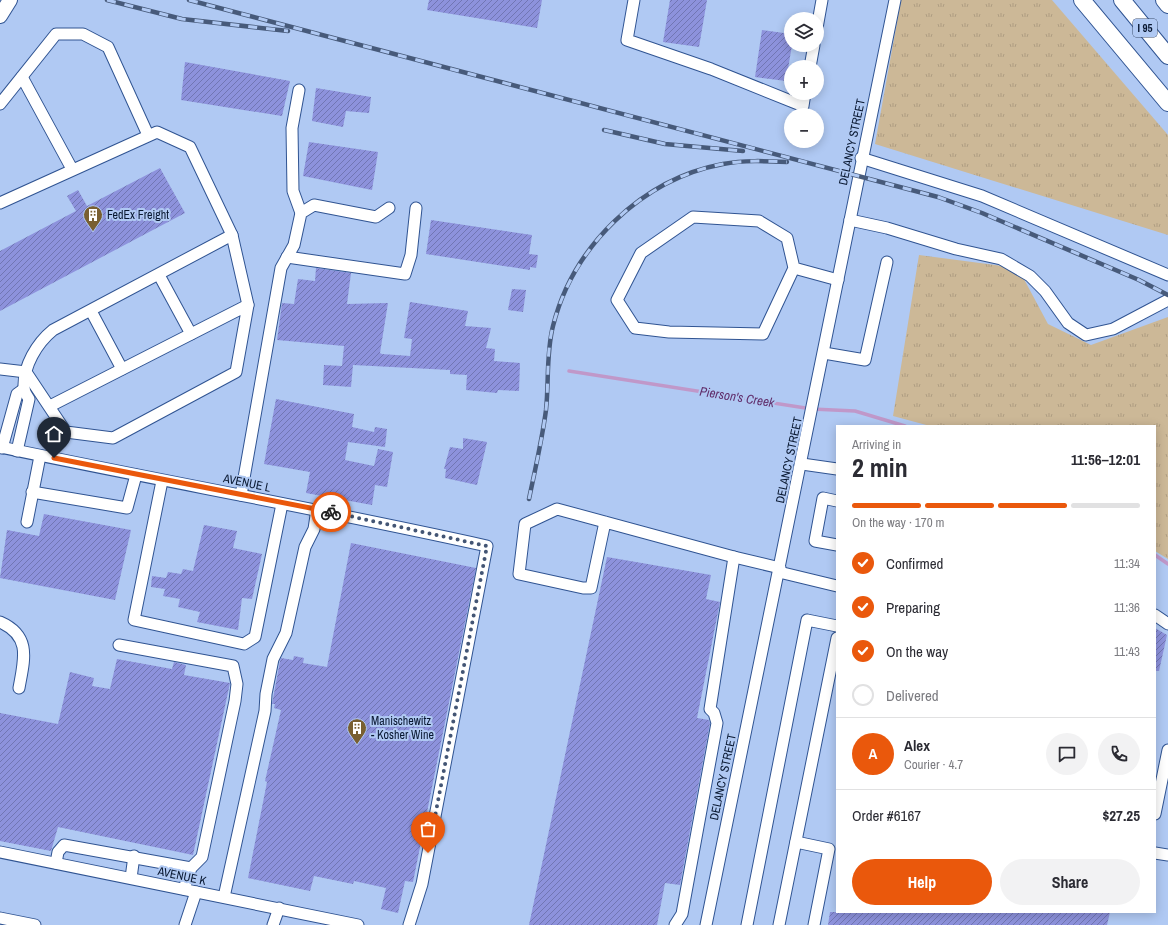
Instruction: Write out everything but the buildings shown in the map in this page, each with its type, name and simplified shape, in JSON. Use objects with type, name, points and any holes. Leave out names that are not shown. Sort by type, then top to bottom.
[{"type":"highway","points":[[1082,0],[1168,103]]},
{"type":"highway","name":"I 95","points":[[1122,0],[1168,56]]},
{"type":"highway","name":"I 95","points":[[1164,0],[1168,5]]},
{"type":"main road","points":[[0,16],[10,0]]},
{"type":"street","points":[[634,0],[627,40],[711,69],[784,98]]},
{"type":"street","points":[[820,12],[822,0]]},
{"type":"street","name":"DELANCY STREET","points":[[706,925],[802,464],[861,158],[895,0]]},
{"type":"street","points":[[0,104],[56,34],[83,34],[108,47],[148,135]]},
{"type":"street","points":[[22,77],[72,169]]},
{"type":"street","points":[[241,495],[280,268],[294,245],[301,213],[293,191],[292,128],[299,90]]},
{"type":"street","points":[[788,100],[803,106],[804,100]]},
{"type":"street","points":[[0,203],[72,169],[157,132],[190,147],[232,235],[248,305],[236,372],[112,438],[66,432],[26,372],[0,369]]},
{"type":"street","points":[[861,158],[982,196],[1168,275]]},
{"type":"street","points":[[301,213],[314,205],[376,216],[389,208]]},
{"type":"street","points":[[287,257],[405,274],[411,255],[416,208]]},
{"type":"street","points":[[693,217],[759,221],[788,238],[794,268],[763,334],[669,332],[635,328],[617,300],[641,253],[693,217]]},
{"type":"street","points":[[850,220],[887,228],[956,249],[1001,259],[1030,276],[1045,291],[1068,323],[1086,335],[1113,329],[1168,300]]},
{"type":"street","points":[[17,451],[29,399],[24,389],[26,372],[32,356],[42,339],[53,330],[159,276],[232,235]]},
{"type":"street","points":[[824,353],[865,360],[886,262]]},
{"type":"street","points":[[794,268],[838,280]]},
{"type":"street","points":[[159,276],[191,334]]},
{"type":"street","points":[[50,406],[248,305]]},
{"type":"street","points":[[91,310],[122,369]]},
{"type":"street","points":[[1,447],[17,394],[24,389]]},
{"type":"street","name":"AVENUE L","points":[[1,447],[162,481],[282,504],[317,509],[487,546],[422,884],[410,925]]},
{"type":"street","points":[[26,522],[40,456]]},
{"type":"street","points":[[802,464],[836,469]]},
{"type":"street","points":[[32,492],[127,508],[136,475]]},
{"type":"street","points":[[162,481],[134,620],[244,644],[255,637],[282,504]]},
{"type":"street","points":[[836,500],[823,498],[815,541],[836,545]]},
{"type":"street","points":[[224,898],[266,711],[266,694],[273,659],[286,633],[305,548],[314,529],[317,509]]},
{"type":"street","points":[[605,522],[591,588],[583,588],[519,574],[525,524],[557,509],[734,556],[836,586]]},
{"type":"street","points":[[675,925],[682,914],[717,723],[714,713],[710,709],[734,556]]},
{"type":"street","points":[[1156,616],[1168,624]]},
{"type":"street","points":[[747,925],[807,620],[836,626]]},
{"type":"street","points":[[0,622],[12,627],[24,647],[25,657],[19,688]]},
{"type":"street","points":[[779,925],[836,643]]},
{"type":"street","points":[[119,645],[233,666],[237,684],[234,709],[202,857],[191,868],[184,889]]},
{"type":"street","points":[[1156,809],[1168,750]]},
{"type":"street","points":[[796,842],[829,849],[814,925]]},
{"type":"street","points":[[56,863],[58,852],[64,845],[134,856],[191,868]]},
{"type":"street","name":"AVENUE K","points":[[0,852],[358,925]]},
{"type":"street","points":[[1156,853],[1168,855]]},
{"type":"street","points":[[130,878],[134,856]]},
{"type":"street","points":[[185,925],[196,892]]},
{"type":"street","points":[[273,925],[278,908]]},
{"type":"street","points":[[0,918],[35,925]]},
{"type":"green space","points":[[901,0],[1052,0],[1168,135],[1168,235],[875,144]]},
{"type":"green space","points":[[919,255],[1018,268],[1048,324],[1091,345],[1168,317],[1168,559],[1156,552],[1156,425],[926,425],[893,416]]},
{"type":"waterway","name":"Pierson's Creek","points":[[569,371],[812,409],[855,411],[902,425]]},
{"type":"waterway","name":"Pierson's Creek","points":[[1156,556],[1168,564]]},
{"type":"railway","points":[[107,0],[182,19],[288,31]]},
{"type":"railway","points":[[189,0],[938,197],[982,213],[1139,280],[1168,295]]},
{"type":"railway","points":[[604,130],[665,144],[743,151]]},
{"type":"railway","points":[[529,499],[546,410],[548,357],[553,326],[563,297],[577,269],[594,244],[615,221],[639,201],[665,184],[693,172],[723,164],[739,162],[787,162]]},
{"type":"way so far","points":[[331,512],[487,546],[428,853]]},
{"type":"place","name":"FedEx Freight","points":[[93,232]]},
{"type":"place","name":"Manischewitz - Kosher Wine","points":[[357,745]]},
{"type":"route","points":[[54,458],[162,481],[215,489],[282,504],[331,512]]}]
